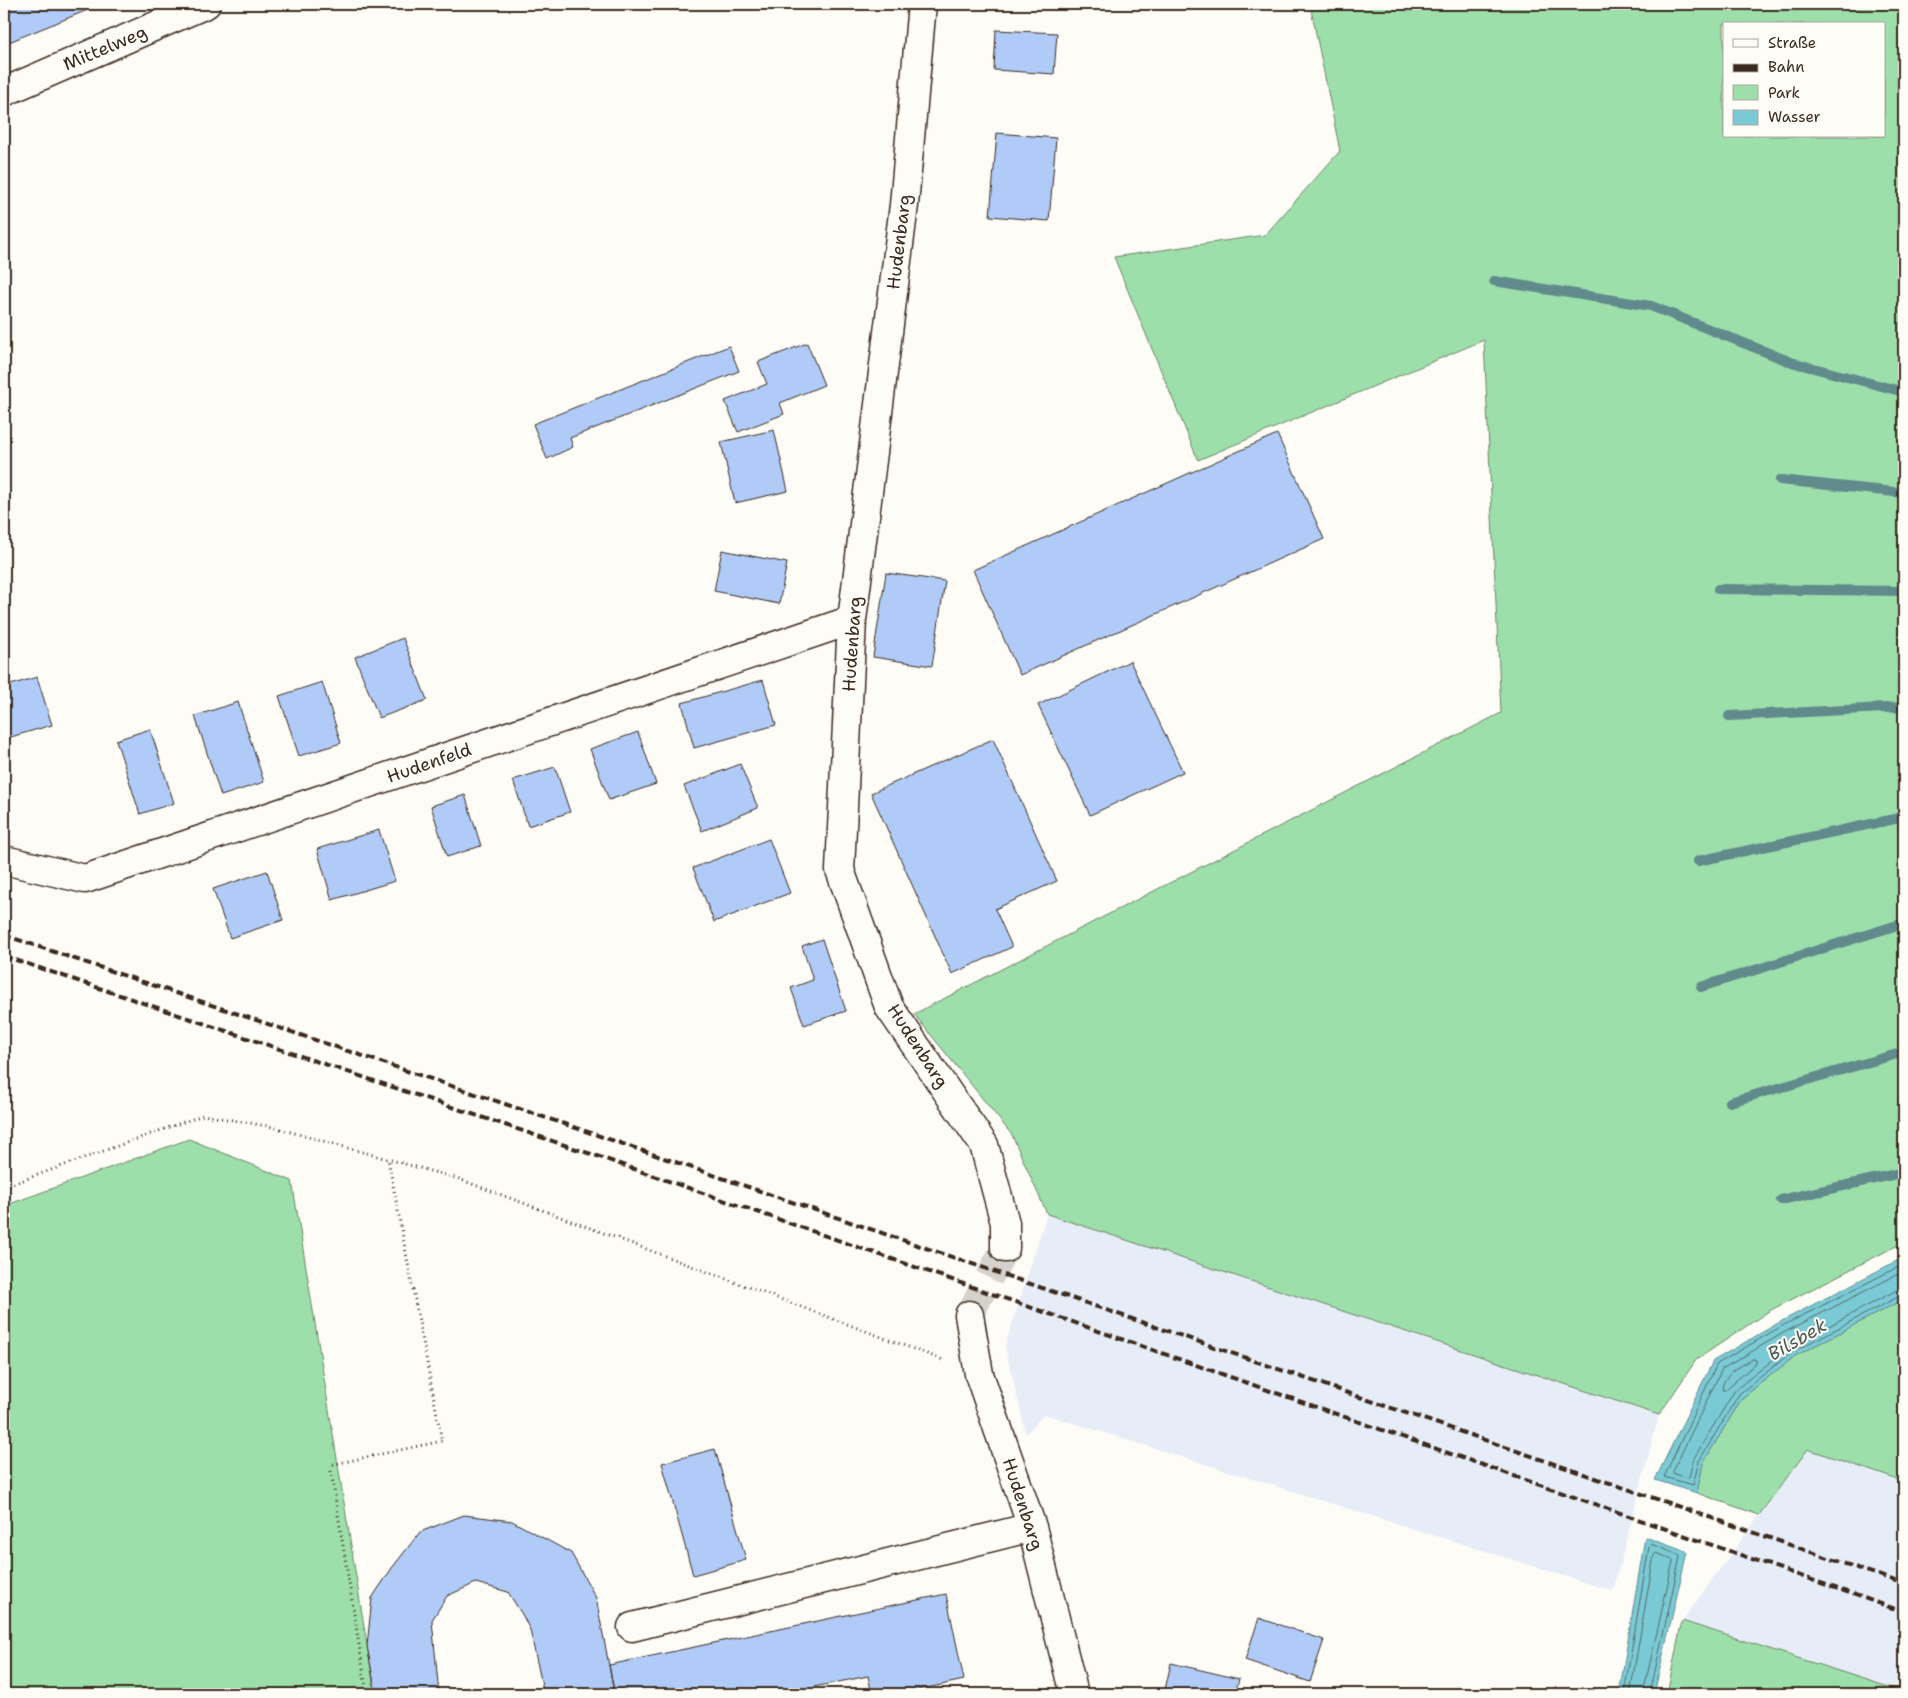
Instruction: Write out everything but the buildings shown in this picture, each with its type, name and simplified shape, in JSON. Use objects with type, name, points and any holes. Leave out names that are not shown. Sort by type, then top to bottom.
[{"type":"street","name":"Mittelweg","points":[[4,92],[206,4]]},
{"type":"street","name":"Hudenbarg","points":[[922,4],[904,205],[852,620],[840,870],[889,1007],[984,1145],[1005,1223],[1005,1248]]},
{"type":"street","name":"Hudenfeld","points":[[4,860],[85,879],[852,620]]},
{"type":"street","name":"Hudenbarg","points":[[970,1315],[979,1374],[1032,1527],[1074,1694]]},
{"type":"street","points":[[632,1627],[1032,1527]]},
{"type":"path","points":[[4,1187],[203,1115],[273,1127],[459,1179],[979,1374]]},
{"type":"path","points":[[367,1694],[330,1465],[442,1441],[388,1159]]},
{"type":"shaded area","points":[[1047,1214],[1659,1415],[1613,1591],[1044,1414],[1026,1434],[1005,1346]]},
{"type":"shaded area","points":[[1808,1449],[1904,1482],[1904,1692],[1682,1621]]},
{"type":"green space","points":[[1310,4],[1904,4],[1904,1242],[1769,1311],[1696,1360],[1659,1415],[1047,1214],[1012,1135],[914,1014],[1501,713],[1484,340],[1198,460],[1114,257],[1265,235],[1340,151]]},
{"type":"green space","points":[[189,1139],[292,1181],[375,1694],[4,1694],[4,1206]]},
{"type":"green space","points":[[1904,1299],[1904,1482],[1808,1449],[1759,1515],[1697,1493],[1703,1463],[1742,1398],[1795,1356]]},
{"type":"green space","points":[[1682,1621],[1904,1692],[1904,1694],[1667,1694]]},
{"type":"water","name":"Bilsbek","points":[[1904,1257],[1904,1299],[1795,1356],[1742,1398],[1703,1463],[1697,1493],[1655,1480],[1713,1361],[1780,1322]]},
{"type":"water","points":[[1645,1537],[1687,1552],[1654,1694],[1619,1694]]},
{"type":"waterway","points":[[1494,281],[1651,306],[1791,362],[1904,392]]},
{"type":"waterway","points":[[1780,480],[1904,493]]},
{"type":"waterway","points":[[1718,589],[1904,591]]},
{"type":"waterway","points":[[1729,716],[1904,707]]},
{"type":"waterway","points":[[1698,861],[1904,817]]},
{"type":"waterway","points":[[1701,987],[1904,923]]},
{"type":"waterway","points":[[1730,1102],[1904,1052]]},
{"type":"waterway","points":[[1781,1200],[1896,1174]]},
{"type":"tunnel","points":[[969,1315],[1005,1248]]},
{"type":"railway","points":[[4,935],[591,1133],[1904,1584]]},
{"type":"railway","points":[[4,956],[591,1154],[1904,1612]]}]
